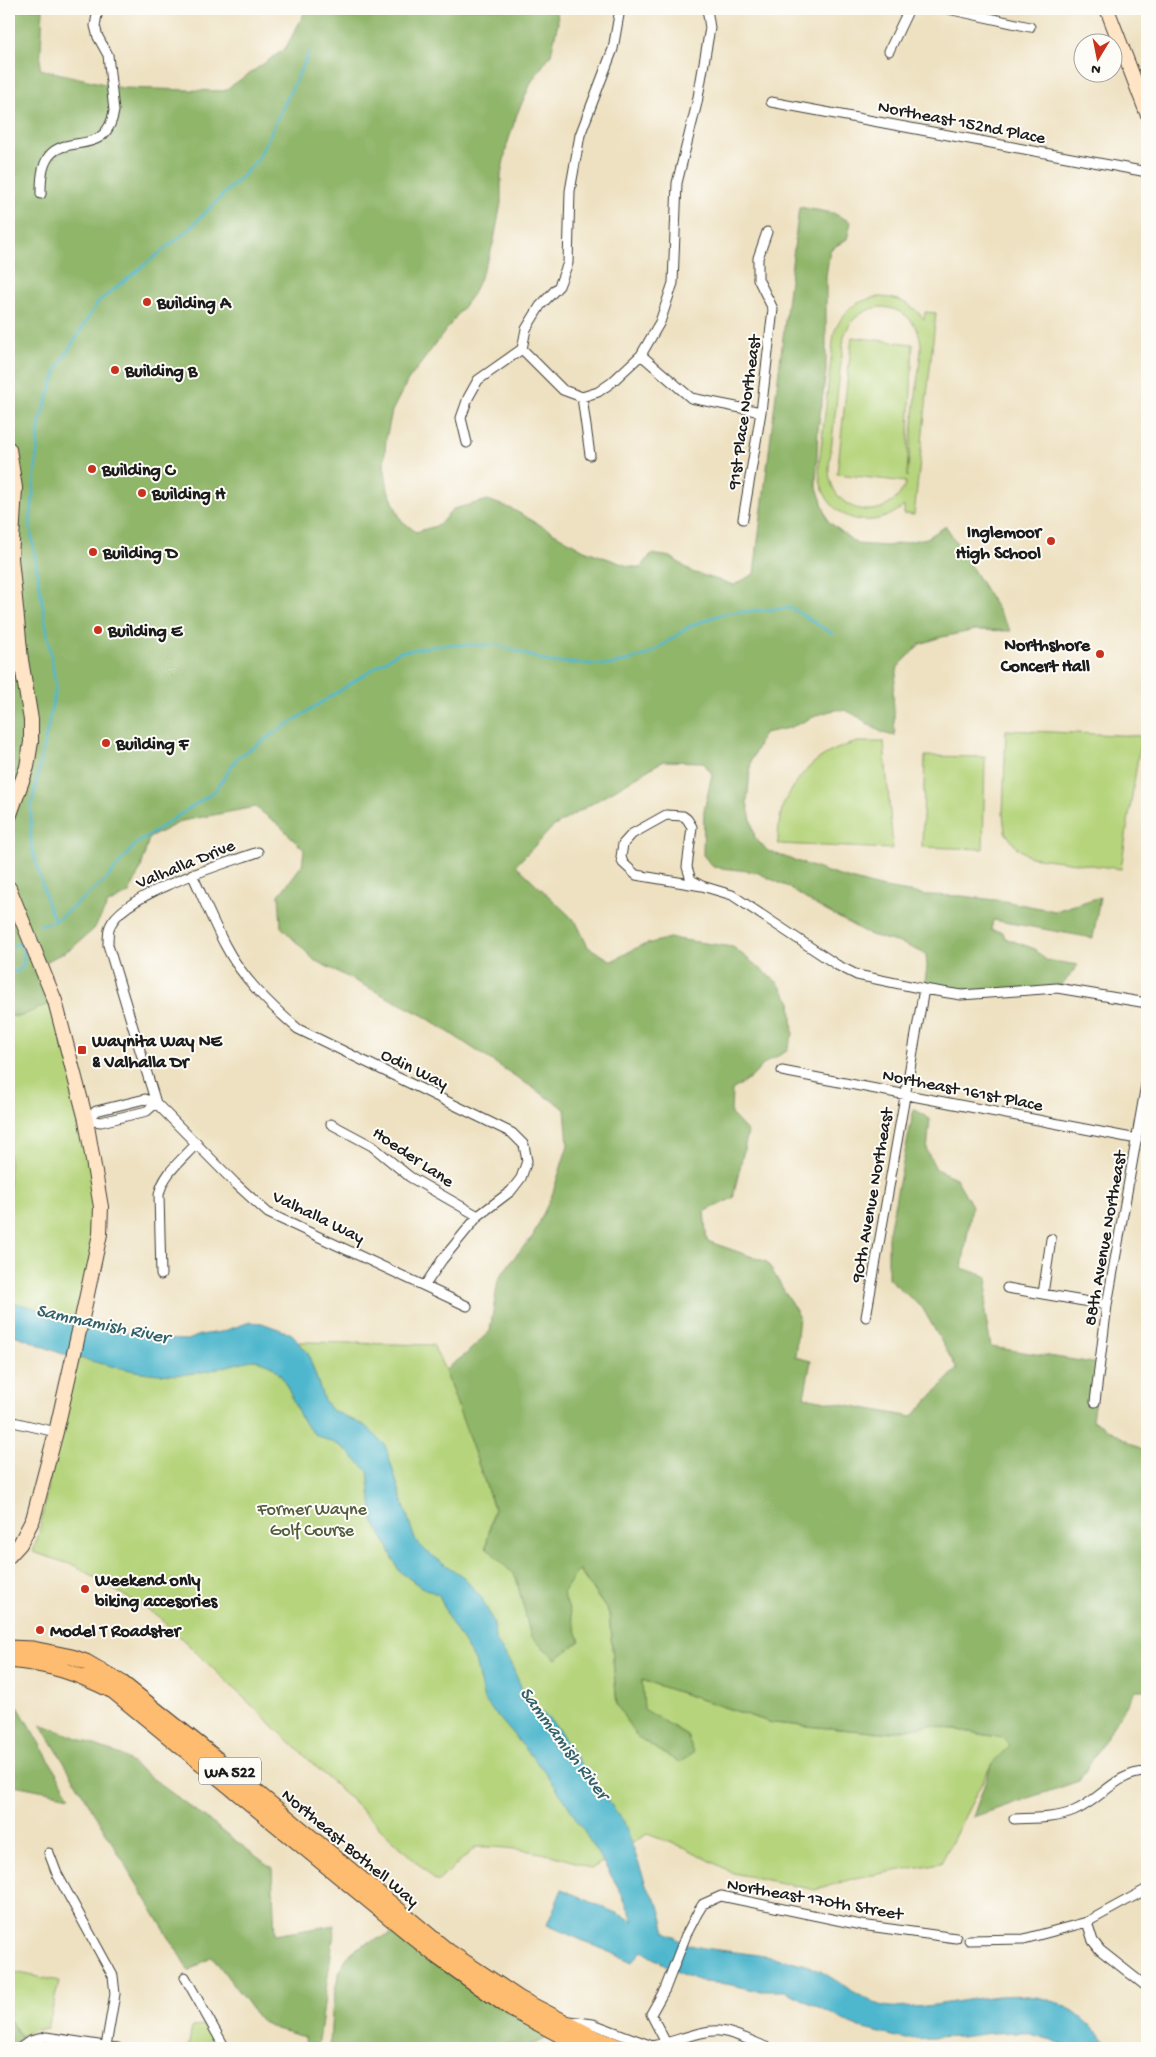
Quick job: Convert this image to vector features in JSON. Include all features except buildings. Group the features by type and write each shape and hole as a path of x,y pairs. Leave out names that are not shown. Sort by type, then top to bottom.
{"main road":[{"path":"1107,9 1147,113"},
{"path":"9,450 15,488 12,558 21,660 31,720 31,742 27,768 9,817"},
{"path":"9,888 55,1001 86,1120 101,1207 100,1234 56,1432 33,1519 20,1544 9,1556"},
{"name":"Northeast Bothell Way","path":"9,1648 33,1649 72,1657 122,1683 448,1951 520,1999 593,2037 622,2048"},
{"name":"Northeast Bothell Way","path":"9,1660 41,1663 79,1674 113,1692 439,1958 511,2009 585,2048"},
{"path":"204,1767 208,1762 215,1764 246,1790 256,1793"}],"street":[{"path":"41,194 41,177 48,157 54,151 64,147 85,143 103,136 113,119 114,112 108,55 98,37 95,26 98,9"},
{"path":"467,443 461,418 468,398 478,380 522,349 526,329 540,306 559,286 568,262 570,191 580,135 613,49 620,10 631,9"},
{"path":"522,349 563,390 582,397 598,392 611,383 641,355 660,322 673,283 677,183 697,103 710,28 707,9"},
{"path":"889,52 909,9"},
{"path":"948,9 1030,27"},
{"name":"Northeast 152nd Place","path":"771,102 1147,172"},
{"name":"91st Place Northeast","path":"743,519 761,412 773,309 758,279 758,258 767,232"},
{"path":"641,355 691,398 761,412"},
{"path":"582,397 590,456"},
{"path":"702,886 691,880 687,872 692,827 683,816 666,815 632,834 623,844 621,857 623,863 636,876 702,886 732,895 837,964 858,975 924,990 961,995 1057,988 1147,1002"},
{"name":"Valhalla Drive","path":"156,1103 108,945 110,926 120,912 131,903 192,874 258,852"},
{"name":"Odin Way","path":"192,874 225,946 249,981 270,1004 298,1029 512,1133 524,1145 527,1161 521,1178 511,1191 478,1216 442,1260 425,1285"},
{"name":"90th Avenue Northeast","path":"866,1317 904,1094 924,990"},
{"name":"Northeast 161st Place","path":"782,1071 1137,1140"},
{"name":"88th Avenue Northeast","path":"1095,1402 1107,1305 1147,1079"},
{"path":"86,1120 101,1122 147,1111 156,1103"},
{"name":"Valhalla Way","path":"156,1103 235,1183 268,1213 468,1306"},
{"name":"Hoeder Lane","path":"331,1124 372,1146 410,1177 478,1216"},
{"path":"161,1275 159,1195 161,1186 166,1177 197,1143"},
{"path":"1043,1294 1051,1239"},
{"path":"1008,1288 1107,1305"},
{"path":"9,1421 56,1432"},
{"path":"1014,1819 1059,1816 1074,1812 1086,1806 1124,1776 1147,1772"},
{"path":"49,1853 61,1882 113,1976 115,1994 106,2046"},
{"path":"968,1940 1024,1939 1087,1922 1147,1889"},
{"name":"Northeast 170th Street","path":"670,2045 651,2014 665,1989 686,1935 703,1904 720,1896 861,1925 956,1938"},
{"path":"1087,1922 1093,1941 1100,1950 1147,1987"},
{"path":"184,1977 225,2048"},
{"path":"560,2020 593,2024 652,2046 670,2045 705,2032 719,2031 738,2035 768,2048"},
{"path":"20,2048 37,2038 54,2037 118,2048"}],"green space":[{"path":"9,9 43,9 40,69 122,88 224,91 285,49 304,14 304,9 557,9 558,23 551,54 532,81 517,114 507,145 501,175 501,203 489,257 473,294 407,382 392,411 386,439 384,465 388,490 401,520 416,532 439,525 453,509 488,500 512,509 584,550 628,566 641,568 651,554 671,557 692,572 734,585 754,574 799,207 833,213 851,222 847,239 830,250 826,276 826,372 818,429 816,484 828,521 857,544 887,546 927,538 946,526 1011,631 976,630 920,644 898,667 893,690 895,736 881,732 854,714 841,710 826,712 788,728 764,733 751,761 747,802 755,838 768,851 836,875 879,887 927,895 962,896 1004,901 1055,911 1100,897 1093,938 993,920 991,930 1003,932 1005,938 1035,949 1046,960 1078,965 1060,988 961,995 924,989 927,967 926,954 903,944 870,935 812,903 786,886 756,872 713,867 703,855 704,811 712,774 703,762 663,761 553,827 516,865 576,922 588,947 612,961 640,946 669,938 733,947 777,982 791,1002 793,1034 787,1051 765,1063 751,1078 732,1090 731,1114 748,1132 733,1198 704,1212 707,1241 767,1262 799,1316 795,1357 811,1361 804,1397 912,1417 957,1369 923,1309 888,1278 888,1236 914,1109 930,1119 927,1151 936,1169 956,1178 972,1206 962,1268 988,1277 985,1313 991,1347 1100,1364 1092,1420 1147,1452 1147,1690 1136,1690 1079,1781 973,1817 992,1763 1010,1745 1003,1738 930,1725 884,1733 772,1723 642,1680 644,1709 687,1735 693,1753 679,1763 636,1736 617,1705 609,1613 579,1569 563,1593 580,1641 556,1659 531,1637 516,1577 486,1547 494,1508 445,1370 466,1354 490,1331 498,1280 533,1236 552,1195 568,1145 565,1109 424,1016 314,960 281,927 279,895 302,865 304,850 278,824 255,807 182,821 149,838 141,868 129,893 108,904 94,929 72,948 40,965 55,1001 21,1016 9,1016"},
{"path":"885,297 904,302 915,309 924,319 925,312 936,313 914,515 904,514 904,506 889,515 875,520 860,520 847,516 835,508 827,497 821,483 819,466 834,333 841,319 851,308 870,299","holes":["879,307 896,310 910,319 915,325 921,341 907,477 913,344 852,337 837,474 906,482 898,496 887,505 874,510 861,509 849,505 838,496 831,483 829,467 844,336 857,316 867,310"]},
{"path":"1006,730 1141,736 1121,869 1030,857 1016,847 1005,832 1003,814"},
{"path":"858,742 884,742 893,849 778,844 779,822 783,804 797,781 819,759 837,749"},
{"path":"925,756 985,757 983,849 922,847"},
{"path":"55,1000 101,1207 75,1337 9,1321 9,1016 21,1016"},
{"name":"Former Wayne Golf Course","path":"75,1338 123,1346 266,1341 433,1345 445,1370 494,1508 486,1547 516,1577 531,1637 578,1569 609,1613 617,1705 687,1735 643,1709 642,1680 772,1723 884,1733 930,1725 1003,1738 1010,1745 992,1763 941,1863 855,1878 815,1890 733,1873 686,1848 647,1834 591,1869 551,1855 504,1848 476,1847 437,1882 159,1617 76,1566 33,1552 39,1533"},
{"path":"9,1703 17,1705 70,1796 9,1784"},
{"path":"41,1724 121,1755 272,1868 275,1935 335,1925 318,2048 305,2048 305,2037 276,2029 259,2019 212,1956 189,1971"},
{"path":"396,1933 465,1983 551,2036 526,2048 506,2042 503,2048 330,2048 334,1996 346,1958 353,1951 373,1940"},
{"path":"9,1971 59,1981 48,2028 35,2030 21,2036 9,2019"},
{"path":"9,2019 29,2048 9,2048"},
{"path":"204,2026 210,2028 221,2048 188,2048 192,2027"}],"water":[{"name":"Sammamish River","path":"9,1301 110,1329 158,1339 188,1340 200,1335 221,1332 250,1322 262,1323 292,1334 308,1353 324,1400 330,1409 367,1427 385,1445 415,1540 427,1552 462,1576 481,1597 494,1623 495,1639 511,1664 528,1699 558,1728 570,1749 624,1822 647,1887 659,1905 666,1932 682,1942 693,1946 773,1957 807,1965 872,2002 890,2007 934,2005 1005,1996 1027,1996 1049,2000 1075,2013 1115,2048 1071,2048 1052,2040 1022,2032 905,2039 859,2028 786,1991 757,1991 727,1984 704,1982 679,1973 642,1951 632,1962 547,1925 562,1889 634,1921 618,1887 566,1802 545,1772 484,1700 475,1661 449,1619 439,1595 421,1587 399,1571 373,1521 368,1471 342,1447 311,1431 303,1422 282,1377 265,1362 252,1360 204,1372 173,1375 112,1366 60,1353 9,1334"}],"waterway":[{"path":"55,921 48,906 31,844 31,808 56,687 30,526 40,421 58,367 98,302 186,232 257,161 309,53"},
{"path":"40,925 55,921 105,881 135,845 215,791 238,757 399,652 441,645 498,645 549,662 612,665 650,654 690,626 725,613 791,608 833,634"},
{"path":"9,949 19,943 24,953 23,966 17,972 9,971"}],"place":[{"name":"Building A","path":"147,302"},
{"name":"Building B","path":"115,370"},
{"name":"Building C","path":"92,469"},
{"name":"Building H","path":"142,493"},
{"name":"Inglemoor High School","path":"1051,541"},
{"name":"Building D","path":"93,552"},
{"name":"Building E","path":"98,630"},
{"name":"Northshore Concert Hall","path":"1100,654"},
{"name":"Building F","path":"106,743"},
{"name":"Waynita Way NE & Valhalla Dr","path":"82,1050"},
{"name":"Weekend only biking accesories","path":"85,1589"},
{"name":"Model T Roadster","path":"40,1630"}]}
